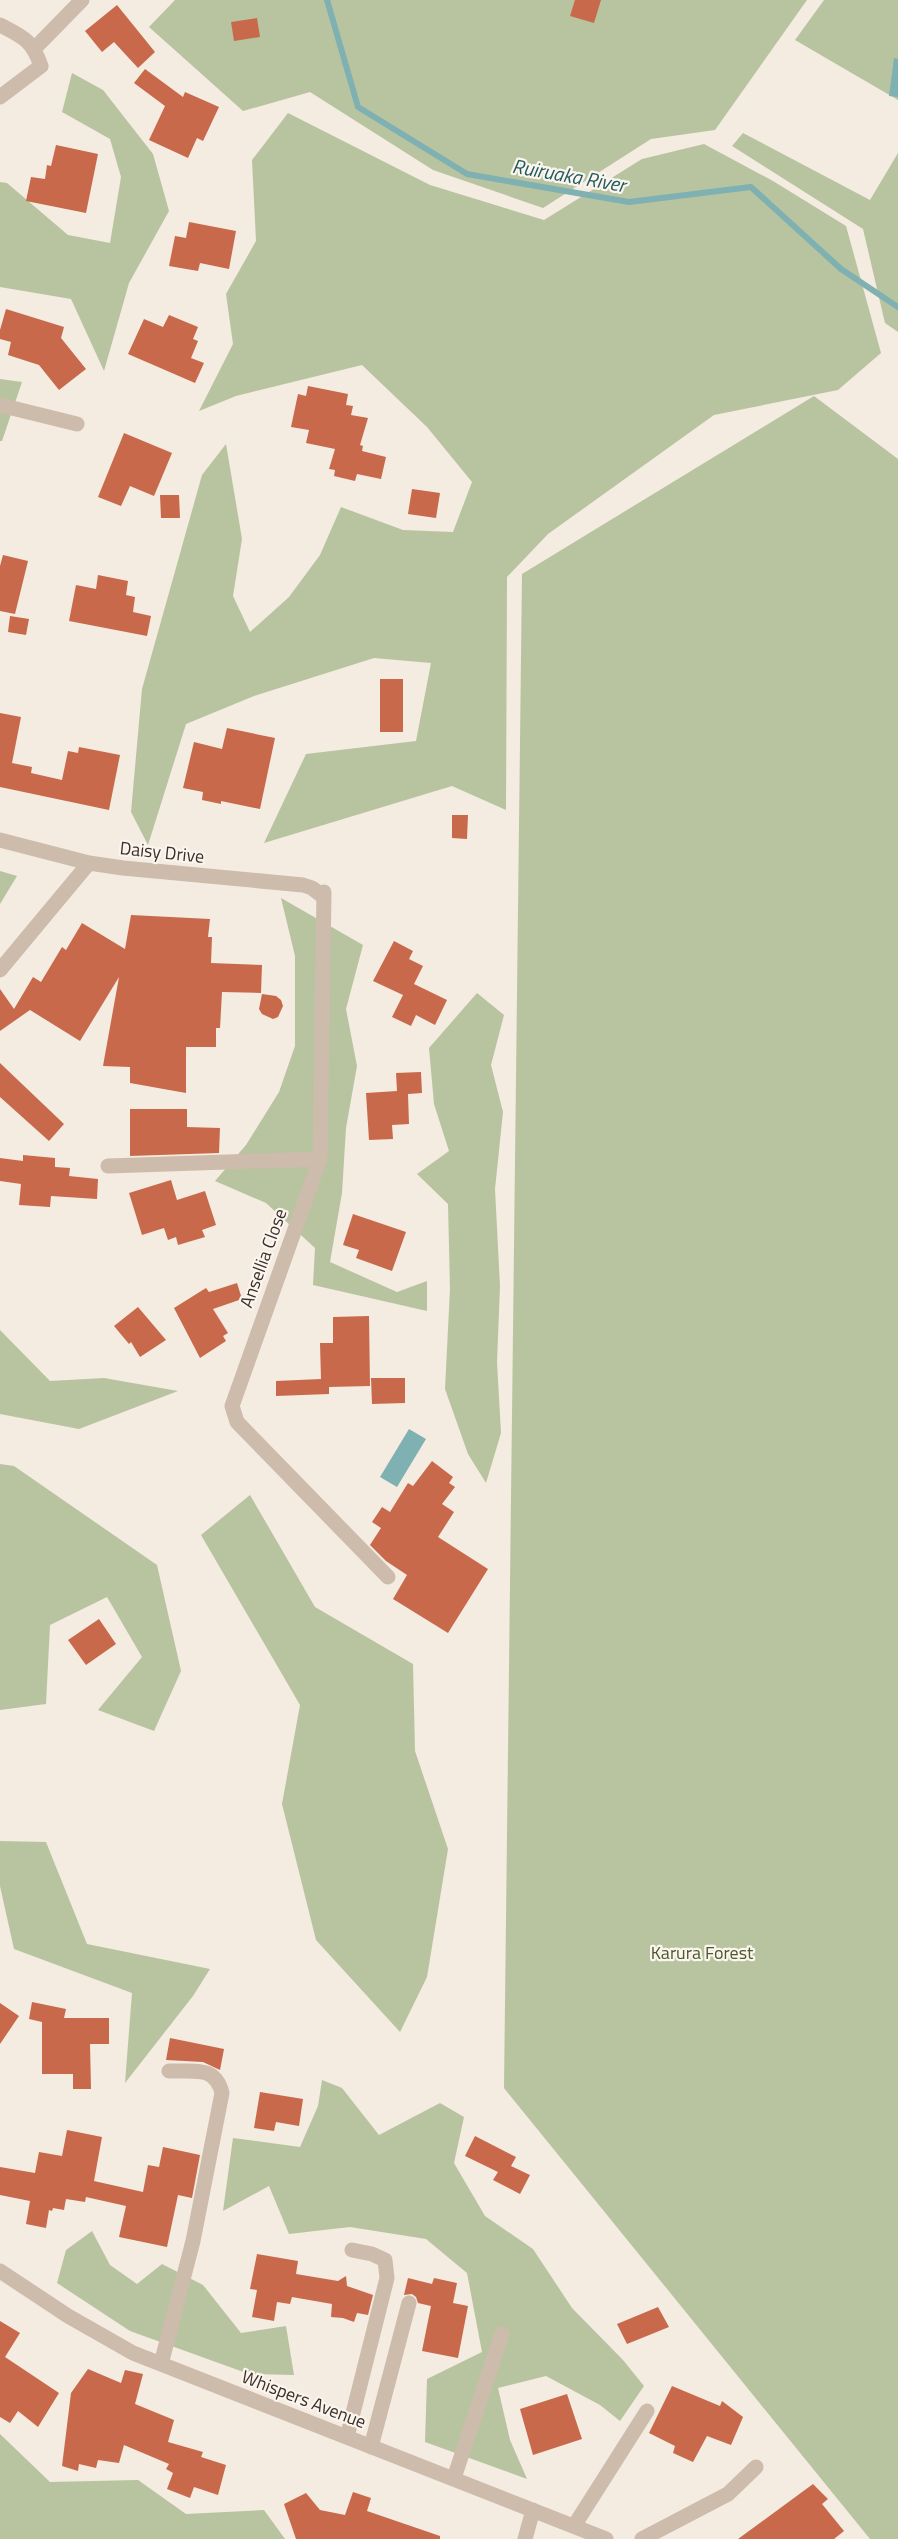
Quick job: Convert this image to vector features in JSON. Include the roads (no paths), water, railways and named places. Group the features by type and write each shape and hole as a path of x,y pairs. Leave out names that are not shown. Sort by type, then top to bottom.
{"street":[{"path":"35,48 82,0"},
{"path":"0,25 25,38 35,48 41,66 0,97"},
{"path":"0,405 77,424"},
{"name":"Daisy Drive","path":"0,840 88,863 303,885 321,895"},
{"path":"0,970 88,863"},
{"name":"Ansellia Close","path":"321,895 324,892 320,1159 232,1406 237,1422 388,1577"},
{"path":"108,1166 320,1159"},
{"path":"161,2364 193,2241 222,2093 218,2080 210,2073 169,2071"},
{"path":"347,2437 387,2278 385,2260 372,2254 352,2250"},
{"name":"Whispers Avenue","path":"0,2271 77,2321 133,2353 606,2539"},
{"path":"371,2447 409,2303"},
{"path":"454,2478 502,2334"},
{"path":"574,2526 647,2411"},
{"path":"642,2539 728,2494 756,2467"},
{"path":"525,2539 533,2510"}],"water":[{"path":"894,58 898,59 898,97 889,96"},
{"path":"409,1429 426,1439 397,1487 380,1477"}],"waterway":[{"name":"Ruiruaka River","path":"327,0 358,107 467,174 629,202 751,187 841,269 898,307"}],"park label":[{"name":"Karura Forest","path":"702,1952"}]}
